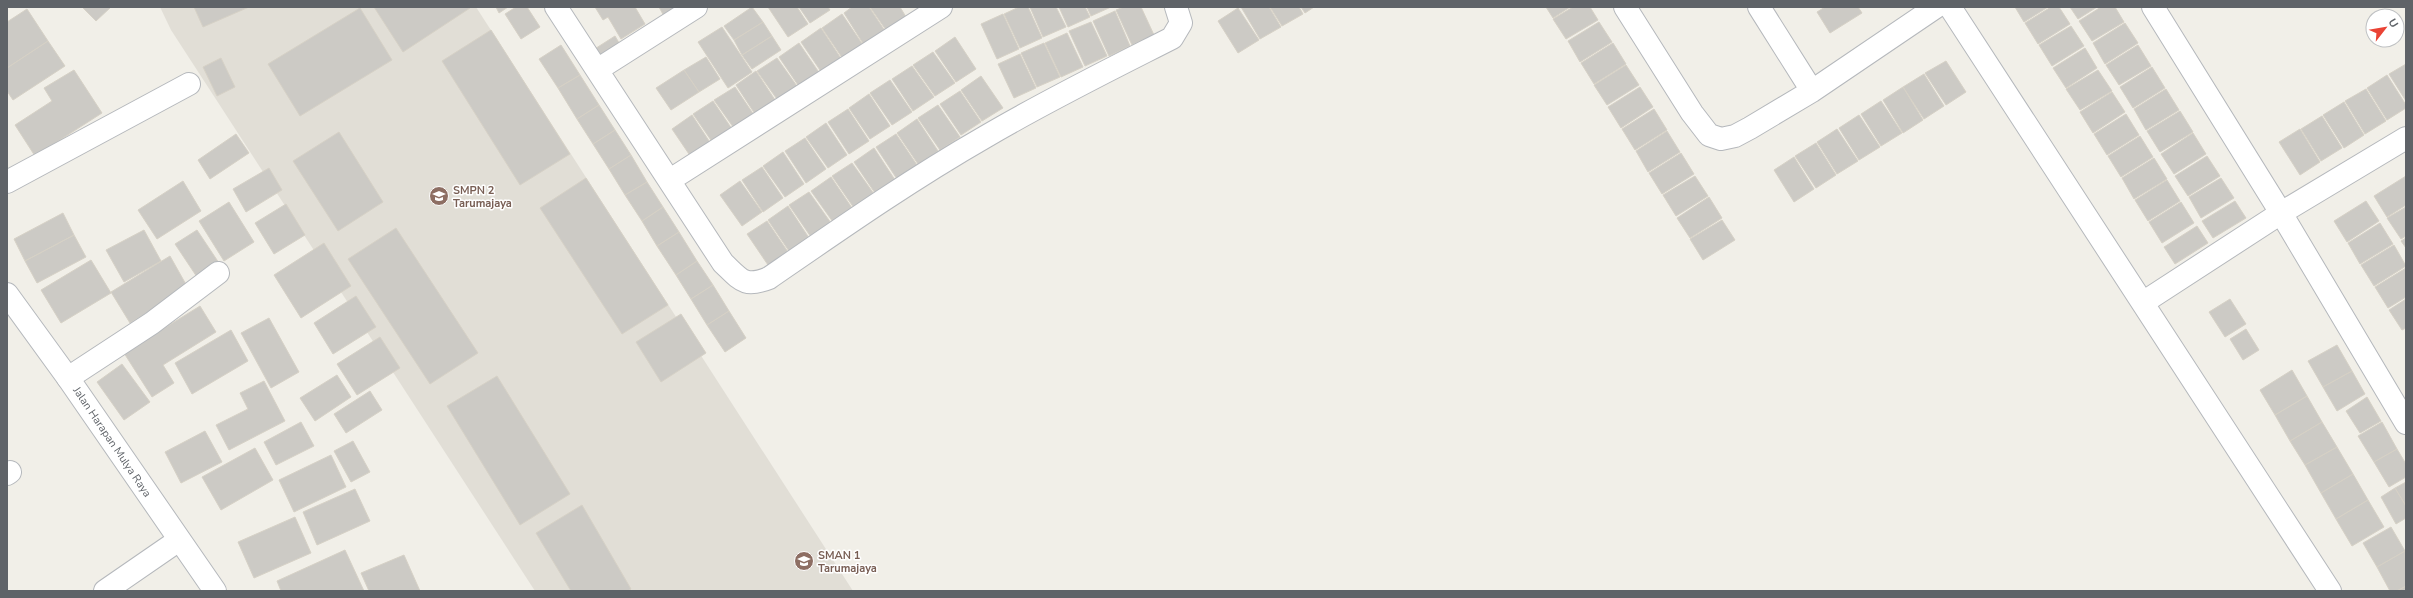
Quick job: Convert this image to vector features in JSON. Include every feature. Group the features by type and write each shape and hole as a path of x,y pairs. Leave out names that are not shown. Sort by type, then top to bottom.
{"street":[{"path":"556,7 723,263 741,280 754,284 769,278 883,200 983,138 1045,102 1172,38 1182,23 1176,7"},
{"path":"597,70 696,7"},
{"path":"670,180 941,7"},
{"path":"1625,7 1692,113 1709,135 1721,139 1736,136 1812,92 1936,7"},
{"path":"1759,7 1812,92"},
{"path":"1950,7 2144,302 2330,591"},
{"path":"2152,7 2281,213 2406,423"},
{"path":"7,182 189,84"},
{"path":"2144,302 2281,213 2406,138"},
{"path":"68,378 152,323 218,273"},
{"name":"Jalan Harapan Mulya Raya","path":"7,294 68,378 214,591"},
{"path":"105,591 179,540"}],"shaded area":[{"name":"SMPN 2 Tarumajaya","path":"160,7 476,7 853,591 535,591 171,30"}],"building":[{"path":"82,7 111,7 96,21"},
{"path":"194,7 249,7 203,27"},
{"path":"374,7 469,7 470,8 403,52"},
{"path":"496,7 508,7 499,13"},
{"path":"516,7 527,7 540,27 521,39 505,14"},
{"path":"595,7 635,7 645,24 621,39 608,17 603,20"},
{"path":"659,7 685,7 665,18"},
{"path":"752,7 763,22 734,40 724,26"},
{"path":"768,7 797,7 808,24 788,37"},
{"path":"799,7 828,7 830,10 810,23"},
{"path":"852,7 869,7 885,31 864,45 844,13"},
{"path":"870,7 900,7 906,17 886,30"},
{"path":"1019,7 1028,7 1042,38 1020,48 1004,14"},
{"path":"1030,7 1056,7 1066,27 1043,37"},
{"path":"1059,7 1085,7 1090,17 1068,27"},
{"path":"1087,7 1111,7 1091,16"},
{"path":"1124,7 1141,7 1154,35 1132,45 1116,10"},
{"path":"1241,7 1269,7 1281,27 1260,39"},
{"path":"1270,7 1299,7 1303,14 1282,26"},
{"path":"1301,7 1314,7 1305,13"},
{"path":"1546,7 1570,7 1553,18"},
{"path":"1573,7 1590,7 1598,20 1566,39 1553,19"},
{"path":"1825,7 1858,7 1862,13 1830,33 1817,12"},
{"path":"2015,7 2048,7 2024,22"},
{"path":"2051,7 2059,7 2070,24 2038,44 2025,23"},
{"path":"2070,7 2097,7 2078,19"},
{"path":"2101,7 2115,7 2124,22 2092,41 2079,21"},
{"path":"360,8 392,60 300,116 268,64"},
{"path":"1238,8 1259,40 1238,53 1218,21"},
{"path":"27,9 48,41 7,68 7,22"},
{"path":"1115,11 1130,46 1109,56 1093,21"},
{"path":"842,14 863,45 843,59 822,28"},
{"path":"1003,14 1019,49 997,59 981,24"},
{"path":"763,22 772,36 742,55 734,40"},
{"path":"1091,22 1107,56 1085,66 1069,31"},
{"path":"1599,22 1612,42 1580,62 1568,41"},
{"path":"2125,23 2138,43 2105,64 2093,43"},
{"path":"2071,26 2084,46 2052,66 2039,45"},
{"path":"722,27 752,72 728,88 698,42"},
{"path":"821,28 842,60 822,73 801,42"},
{"path":"491,30 570,154 520,185 442,61"},
{"path":"1067,33 1083,67 1061,77 1045,43"},
{"path":"615,36 622,48 597,63 590,52"},
{"path":"772,36 781,50 752,69 742,55"},
{"path":"955,37 976,69 956,82 935,51"},
{"path":"48,41 65,66 13,100 7,91 7,68"},
{"path":"799,43 820,74 800,88 779,57"},
{"path":"1044,43 1060,77 1037,87 1021,53"},
{"path":"1613,43 1626,64 1594,84 1581,63"},
{"path":"561,45 580,75 558,88 539,59"},
{"path":"2138,45 2151,66 2119,85 2106,65"},
{"path":"2085,48 2097,68 2066,88 2053,68"},
{"path":"933,52 955,83 935,96 913,65"},
{"path":"1020,54 1036,88 1014,98 998,64"},
{"path":"706,57 720,79 699,92 684,70"},
{"path":"221,58 235,87 217,96 203,67"},
{"path":"777,58 799,89 779,102 757,71"},
{"path":"1946,61 1966,92 1946,105 1925,73"},
{"path":"2406,64 2406,101 2389,74"},
{"path":"1626,65 1639,85 1607,105 1594,85"},
{"path":"912,66 934,97 913,111 892,79"},
{"path":"2152,67 2165,88 2133,108 2120,87"},
{"path":"74,70 102,113 35,156 15,125 52,101 44,88"},
{"path":"684,70 699,92 671,110 656,88"},
{"path":"2098,70 2112,91 2080,110 2066,89"},
{"path":"756,71 777,103 757,117 736,85"},
{"path":"1924,74 1944,106 1924,119 1903,87"},
{"path":"580,75 599,105 577,119 558,88"},
{"path":"2387,75 2406,105 2406,108 2387,120 2367,88"},
{"path":"981,76 1003,108 982,121 961,90"},
{"path":"890,80 912,112 892,125 870,93"},
{"path":"735,87 756,118 736,131 714,100"},
{"path":"1640,87 1653,107 1621,128 1608,107"},
{"path":"1903,87 1923,120 1903,133 1883,100"},
{"path":"2166,89 2179,110 2146,130 2134,109"},
{"path":"2366,89 2386,121 2365,134 2345,101"},
{"path":"960,91 981,122 961,135 940,104"},
{"path":"2112,92 2125,112 2093,133 2080,112"},
{"path":"869,94 890,126 870,139 849,108"},
{"path":"713,101 734,132 715,146 693,114"},
{"path":"1881,101 1902,133 1881,146 1861,114"},
{"path":"2344,102 2364,135 2344,148 2323,115"},
{"path":"599,105 615,130 593,144 577,119"},
{"path":"938,105 960,137 940,150 918,118"},
{"path":"848,109 869,141 849,154 828,122"},
{"path":"1654,109 1667,130 1635,150 1622,129"},
{"path":"2180,111 2193,132 2160,152 2147,131"},
{"path":"2126,114 2139,135 2107,155 2094,134"},
{"path":"692,115 713,147 693,160 672,129"},
{"path":"1859,115 1880,147 1859,160 1839,128"},
{"path":"2322,116 2342,148 2321,161 2301,129"},
{"path":"917,119 938,151 918,164 897,133"},
{"path":"826,123 847,155 828,168 806,137"},
{"path":"1837,129 1858,161 1837,174 1817,142"},
{"path":"2300,129 2320,162 2300,175 2279,142"},
{"path":"615,130 631,155 609,169 593,144"},
{"path":"1667,131 1680,152 1648,172 1636,151"},
{"path":"339,132 383,202 338,231 293,161"},
{"path":"2193,133 2206,154 2174,174 2161,154"},
{"path":"236,134 249,153 210,179 198,160"},
{"path":"896,134 917,165 897,179 876,147"},
{"path":"2140,136 2153,157 2121,177 2108,156"},
{"path":"805,138 826,169 806,183 785,151"},
{"path":"1816,143 1836,175 1816,188 1795,156"},
{"path":"874,148 895,180 875,193 854,162"},
{"path":"783,152 804,184 785,197 763,166"},
{"path":"1681,153 1694,174 1662,194 1649,173"},
{"path":"631,155 647,182 625,195 609,169"},
{"path":"2207,156 2220,176 2188,196 2175,176"},
{"path":"1794,157 1814,189 1794,202 1774,170"},
{"path":"2154,158 2167,179 2134,199 2122,178"},
{"path":"852,163 874,194 854,208 832,176"},
{"path":"762,167 783,198 763,212 742,180"},
{"path":"269,168 282,190 246,212 233,189"},
{"path":"1695,176 1708,196 1676,216 1663,195"},
{"path":"2406,176 2406,205 2387,217 2374,196"},
{"path":"831,177 852,208 833,222 811,191"},
{"path":"586,178 668,305 622,334 540,208"},
{"path":"2221,178 2234,198 2201,218 2189,197"},
{"path":"2167,180 2180,201 2148,221 2135,200"},
{"path":"183,181 201,211 157,239 138,210"},
{"path":"740,181 762,212 742,226 720,195"},
{"path":"647,182 663,207 642,221 625,195"},
{"path":"809,192 831,223 811,237 789,205"},
{"path":"1709,197 1722,218 1690,238 1677,218"},
{"path":"2235,201 2246,218 2213,238 2202,221"},
{"path":"2366,201 2379,221 2347,242 2334,221"},
{"path":"229,202 254,242 224,261 199,221"},
{"path":"2181,202 2194,223 2162,243 2149,222"},
{"path":"286,204 305,235 274,254 255,223"},
{"path":"788,206 809,238 789,251 768,220"},
{"path":"663,207 679,232 657,246 642,221"},
{"path":"2406,207 2406,236 2401,239 2387,218"},
{"path":"63,213 74,235 25,261 14,239"},
{"path":"1722,220 1735,240 1703,260 1690,239"},
{"path":"767,221 788,252 768,265 747,234"},
{"path":"2380,223 2393,244 2360,264 2348,243"},
{"path":"2197,226 2208,243 2175,264 2164,247"},
{"path":"396,228 478,353 430,384 348,259"},
{"path":"144,230 161,261 124,282 106,250"},
{"path":"197,230 223,269 201,283 175,244"},
{"path":"679,232 697,261 676,275 657,246"},
{"path":"74,235 86,257 37,283 25,261"},
{"path":"2406,238 2406,248 2401,241"},
{"path":"324,243 351,286 301,318 274,275"},
{"path":"2394,245 2406,266 2374,286 2361,265"},
{"path":"170,256 188,288 130,323 111,292"},
{"path":"91,260 111,293 61,323 41,290"},
{"path":"697,261 713,285 691,299 676,275"},
{"path":"2406,268 2406,297 2388,308 2375,287"},
{"path":"713,285 729,311 707,325 691,299"},
{"path":"356,296 376,327 333,354 314,323"},
{"path":"2230,299 2246,324 2225,337 2209,312"},
{"path":"2406,299 2406,328 2402,330 2389,310"},
{"path":"200,306 216,332 163,365 174,383 152,397 124,353"},
{"path":"729,311 746,338 725,352 707,325"},
{"path":"681,314 706,353 661,382 636,342"},
{"path":"269,318 299,372 271,388 241,333"},
{"path":"2246,329 2259,350 2243,360 2230,339"},
{"path":"231,330 248,361 192,394 175,363"},
{"path":"380,337 400,368 357,395 337,364"},
{"path":"2337,345 2352,371 2323,387 2308,361"},
{"path":"122,364 150,402 124,420 97,382"},
{"path":"2292,370 2307,396 2275,415 2260,390"},
{"path":"2352,371 2365,394 2337,411 2323,387"},
{"path":"337,375 351,397 315,421 300,398"},
{"path":"497,376 570,494 520,525 447,406"},
{"path":"264,381 285,421 229,450 216,425 248,409 240,393"},
{"path":"370,391 382,410 346,433 334,414"},
{"path":"2307,396 2322,422 2290,441 2275,415"},
{"path":"2367,397 2381,421 2360,433 2346,411"},
{"path":"301,422 314,446 276,465 264,442"},
{"path":"2322,422 2337,447 2305,465 2290,441"},
{"path":"2382,422 2397,449 2374,462 2358,436"},
{"path":"205,431 222,462 181,483 165,452"},
{"path":"353,441 370,472 351,482 334,451"},
{"path":"2337,447 2353,474 2321,493 2305,465"},
{"path":"255,448 273,480 221,510 202,477"},
{"path":"2397,449 2406,464 2406,477 2389,487 2374,462"},
{"path":"331,455 346,487 294,512 279,480"},
{"path":"2353,474 2368,500 2336,519 2321,493"},
{"path":"2406,482 2406,506 2395,488"},
{"path":"2395,488 2406,506 2406,518 2396,524 2381,497"},
{"path":"355,489 370,521 317,545 303,512"},
{"path":"2368,500 2384,527 2352,546 2336,519"},
{"path":"582,505 631,589 628,591 571,591 536,533"},
{"path":"295,517 311,553 254,578 238,542"},
{"path":"2391,527 2405,551 2377,567 2363,543"},
{"path":"345,550 364,591 281,591 277,581"},
{"path":"2405,551 2406,586 2397,591 2390,591 2377,567"},
{"path":"404,555 420,591 369,591 361,573"},
{"path":"2406,586 2406,591 2397,591"}],"place":[{"name":"SMPN 2 Tarumajaya","path":"439,196"},
{"name":"SMAN 1 Tarumajaya","path":"804,561"}]}
